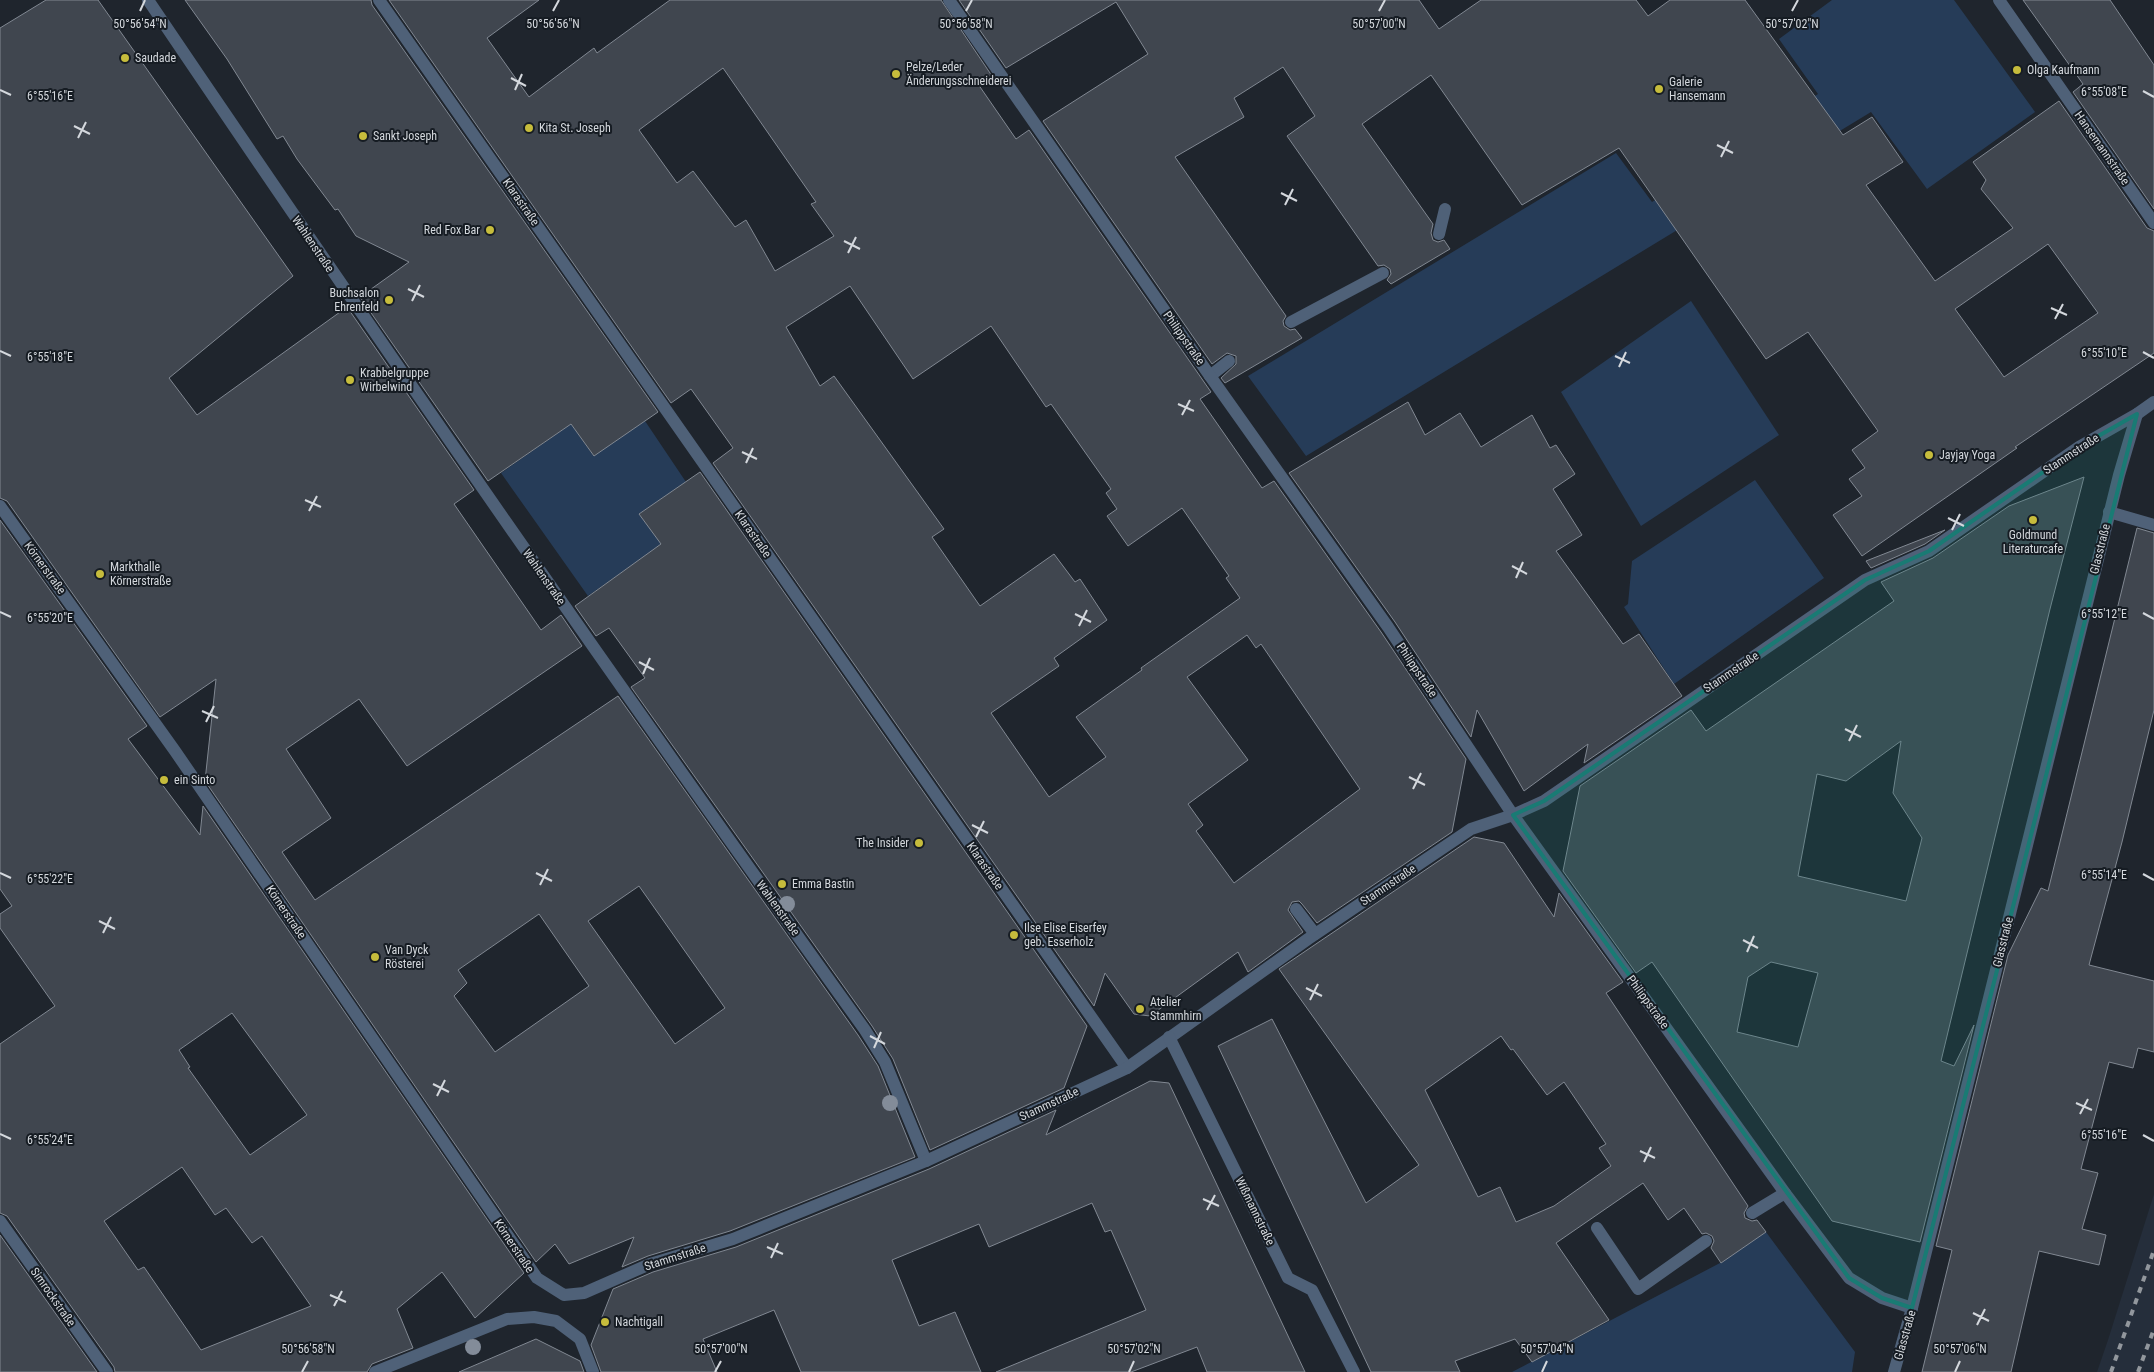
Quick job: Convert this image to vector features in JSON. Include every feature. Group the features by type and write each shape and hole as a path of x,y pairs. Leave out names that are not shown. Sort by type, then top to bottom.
{"street":[{"name":"Wahlenstraße","path":"148,0 528,556 865,1030 885,1062 926,1161"},
{"name":"Klarastraße","path":"379,0 1127,1068"},
{"name":"Philippstraße","path":"948,0 1210,376 1388,627 1513,815 1785,1193 1849,1278 1882,1298 1912,1308"},
{"name":"Hansemannstraße","path":"1998,0 2154,223"},
{"path":"1440,234 1445,209"},
{"path":"1291,322 1383,273"},
{"path":"1210,376 1230,361"},
{"name":"Stammstraße","path":"584,1293 650,1264 734,1239 926,1161 1127,1068 1316,934 1471,829 1513,815 1544,801 1865,580 1929,551 2079,446 2137,414 2154,402"},
{"name":"Glasstraße","path":"1894,1372 1912,1308 2109,512 2137,414"},
{"name":"Körnerstraße","path":"0,506 175,751 537,1278 564,1295 584,1293"},
{"name":"Glasstraße","path":"2109,512 2154,524"},
{"path":"1296,909 1316,934"},
{"name":"Wißmannstraße","path":"1169,1037 1288,1278 1312,1290 1354,1372"},
{"path":"1752,1213 1785,1193"},
{"name":"Simrockstraße","path":"0,1221 107,1372"},
{"path":"1597,1228 1638,1289 1706,1241"},
{"path":"374,1372 506,1319 534,1317 556,1322 580,1339 593,1372"}],"highlighted area":[{"path":"2137,414 1912,1308 1882,1298 1849,1278 1513,815 1544,801 1865,580 1929,551 2079,447"}],"shaded area":[{"path":"1832,0 1954,0 2035,112 1927,189 1871,112 1306,456 1248,376 1616,153 1652,202 1818,94 1779,39"},
{"path":"1691,301 1779,435 1641,526 1561,392"},
{"path":"645,421 686,482 639,514 662,544 588,596 501,473 571,424 593,455"},
{"path":"1755,480 1824,578 1674,684 1624,607 1628,604 1632,561"},
{"path":"2154,1194 2154,1372 2097,1372 2108,1340"},
{"path":"1766,1232 1855,1352 1852,1372 1512,1372 1720,1263"}],"building":[{"path":"46,0 98,0 293,276 169,378 197,415 347,307 474,490 454,504 541,630 561,615 582,646 407,766 359,699 286,749 331,818 282,852 315,900 618,696 878,1066 915,1157 730,1231 648,1256 622,1267 634,1237 569,1264 555,1244 536,1262 205,781 216,679 160,717 7,501 0,498 0,28","holes":["639,886 725,1008 675,1044 588,921","539,914 589,986 495,1052 454,996 467,983 458,970"]},
{"path":"185,0 371,0 372,5 658,412 594,456 571,424 488,481 360,297 409,262 356,236 338,209 335,210 297,159 283,136 277,139 227,59"},
{"path":"389,0 539,0 487,38 529,97 594,48 597,53 670,0 941,0 992,76 978,84 1016,139 1029,130 1211,392 1200,399 1262,488 1274,481 1381,632 1466,759 1452,832 1317,923 1299,901 1292,902 1288,910 1303,932 1248,972 1238,952 1150,1016 1134,1014 1105,973 1094,1006 713,463 733,448 691,389 671,403","holes":["723,68 816,202 811,204 834,236 775,271 746,220 735,227 693,171 677,183 639,130","850,286 913,379 991,326 1046,407 1051,404 1111,489 1106,493 1117,509 1107,516 1128,546 1182,508 1229,576 1226,578 1240,598 1076,717 1106,757 1049,797 991,713 1059,666 1054,658 1107,620 1080,579 1075,582 1054,554 980,606 932,537 944,529 834,376 820,386 786,327","1247,635 1256,648 1261,644 1360,789 1234,883 1196,831 1203,825 1188,804 1248,760 1187,677"]},
{"path":"959,0 1419,0 1439,29 1481,0 1636,0 1648,16 1670,0 1745,0 1843,135 1872,117 1903,162 1866,185 1935,281 2013,228 1981,189 1986,180 1973,162 2059,101 2147,228 2154,231 2154,353 2015,447 2017,448 1862,556 1833,515 1862,496 1849,479 1865,468 1852,450 1878,431 1808,332 1766,359 1619,148 1522,205 1431,75 1362,124 1433,224 1431,233 1433,240 1438,242 1444,240 1450,249 1391,284 1387,280 1391,274 1390,269 1384,265 1378,266 1287,136 1315,116 1283,67 1234,98 1244,117 1175,157 1286,316 1283,321 1284,326 1290,330 1295,329 1302,338 1225,383 1221,378 1236,364 1236,356 1227,353 1212,364 1043,121 1148,54 1116,2 1006,68","holes":["2048,244 2098,313 2004,377 1955,309"]},
{"path":"2023,0 2110,0 2154,65 2154,209 2073,92 2083,84"},
{"path":"1408,402 1425,435 1460,413 1481,447 1532,415 1550,448 1556,445 1575,474 1553,489 1582,535 1556,551 1623,644 1639,634 1682,696 1584,763 1588,744 1524,791 1477,710 1471,737 1395,622 1289,473"},
{"path":"700,472 1087,1026 1064,1088 930,1150 893,1059 872,1026 631,687 645,678 609,628 596,636 575,606 661,544 639,514"},
{"path":"2084,477 2050,609 1941,1061 1954,1066 1974,1025 1920,1242 1832,1221 1652,962 1636,973 1563,871 1580,786 1691,710 1706,731 1894,601 1881,582 1933,558 2009,506","holes":["1901,741 1893,793 1922,838 1906,901 1798,876 1817,774 1846,781","1771,962 1818,973 1798,1047 1737,1032 1748,977"]},
{"path":"0,520 147,726 128,739 200,835 203,806 524,1273 475,1318 442,1272 397,1309 413,1348 372,1364 367,1372 115,1372 114,1367 7,1216 0,1213 0,1044 55,1006 0,928 0,914 12,906 0,889","holes":["232,1013 307,1115 250,1155 188,1068 190,1067 179,1050","182,1167 215,1215 226,1208 252,1243 262,1236 311,1306 201,1350 144,1267 138,1270 104,1221"]},
{"path":"2137,528 2154,533 2154,710 2122,842 2089,965 2154,981 2154,1052 2138,1048 2133,1068 2109,1062 2081,1169 2098,1173 2082,1229 2106,1235 2099,1265 2039,1251 2011,1372 1922,1372 1952,1250 1936,1246 2008,955 2041,888 2048,891"},
{"path":"1945,530 1925,544 1871,568 1866,561"},
{"path":"1474,837 1504,843 1554,917 1559,893 1623,982 1606,993 1748,1206 1744,1213 1745,1218 1752,1221 1757,1220 1766,1232 1721,1263 1711,1248 1714,1241 1712,1236 1706,1233 1702,1234 1684,1208 1668,1220 1643,1183 1556,1243 1609,1320 1532,1362 1515,1339 1455,1361 1460,1372 1371,1372 1218,1046 1272,1019 1366,1203 1419,1165 1279,969","holes":["1501,1036 1511,1050 1513,1049 1547,1095 1564,1082 1606,1144 1599,1148 1611,1166 1554,1206 1516,1222 1500,1187 1478,1197 1425,1090"]},
{"path":"1150,1081 1169,1083 1305,1372 1207,1372 1197,1347 1131,1372 996,1372 1146,1310 1111,1230 1105,1232 1092,1203 989,1247 979,1224 892,1260 919,1326 955,1312 981,1372 801,1372 774,1310 703,1339 717,1372 601,1372 591,1345 613,1289 653,1272 736,1247 929,1169 1056,1110 1046,1135"},
{"path":"0,1235 97,1372 0,1372"},
{"path":"536,1339 580,1361 584,1372 459,1372"}],"railway":[{"path":"2111,1372 2154,1250"},
{"path":"2138,1372 2154,1329"}],"place":[{"name":"Saudade","path":"125,58"},
{"name":"Olga Kaufmann","path":"2017,70"},
{"name":"Pelze/Leder Änderungsschneiderei","path":"896,74"},
{"name":"Galerie Hansemann","path":"1659,89"},
{"name":"Kita St. Joseph","path":"529,128"},
{"name":"Sankt Joseph","path":"363,136"},
{"name":"Red Fox Bar","path":"490,230"},
{"name":"Buchsalon Ehrenfeld","path":"389,300"},
{"name":"Krabbelgruppe Wirbelwind","path":"350,380"},
{"name":"Jayjay Yoga","path":"1929,455"},
{"name":"Goldmund Literaturcafe","path":"2033,520"},
{"name":"Markthalle Körnerstraße","path":"100,574"},
{"name":"ein Sinto","path":"164,780"},
{"name":"The Insider","path":"919,843"},
{"name":"Emma Bastin","path":"782,884"},
{"name":"Ilse Elise Eiserfey geb. Esserholz","path":"1014,935"},
{"name":"Van Dyck Rösterei","path":"375,957"},
{"name":"Atelier Stammhirn","path":"1140,1009"},
{"name":"Nachtigall","path":"605,1322"}]}
